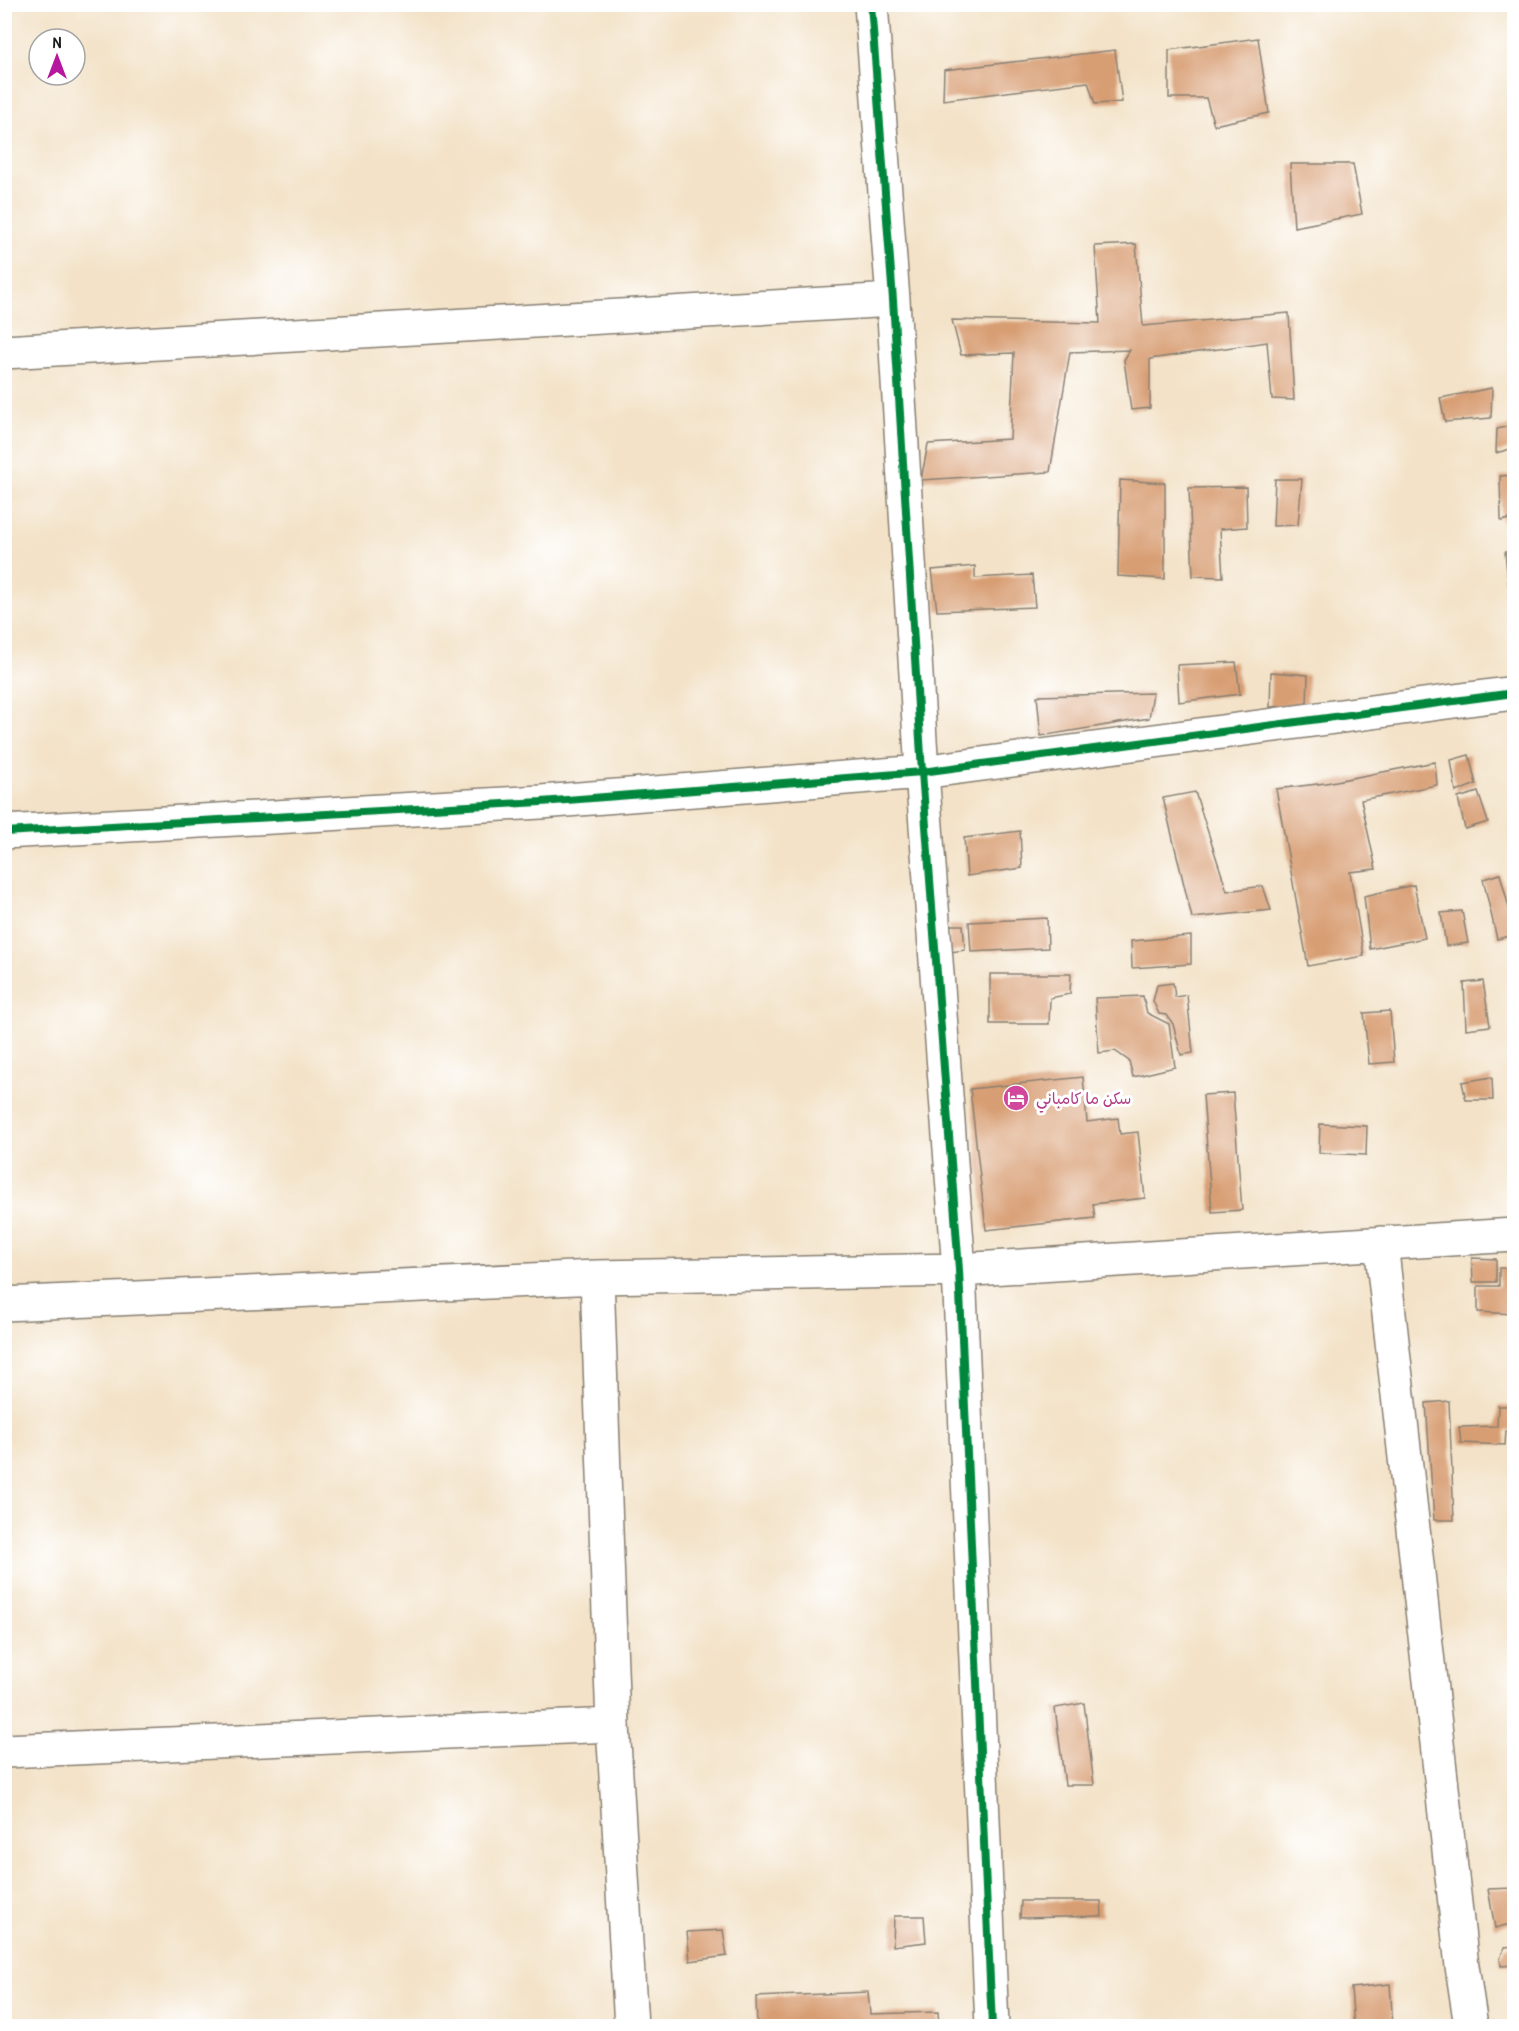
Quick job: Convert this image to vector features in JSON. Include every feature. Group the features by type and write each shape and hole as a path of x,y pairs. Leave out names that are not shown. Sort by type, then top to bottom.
{"street":[{"path":"871,4 893,300 922,772 959,1270 992,2026"},
{"path":"4,352 893,300"},
{"path":"4,832 541,802 922,772 1515,693"},
{"path":"4,1304 597,1277 959,1270 1515,1235"},
{"path":"1381,1243 1462,1966 1471,2026"},
{"path":"597,1277 613,1725 631,2026"},
{"path":"4,1751 613,1725"}],"building":[{"path":"1258,38 1269,113 1214,125 1206,98 1169,98 1169,50"},
{"path":"1115,50 1122,102 1095,104 1088,82 943,100 944,70"},
{"path":"1290,164 1353,164 1362,214 1294,227"},
{"path":"1136,244 1143,326 1289,313 1294,400 1272,399 1267,342 1150,359 1150,408 1131,410 1124,360 1130,350 1070,352 1050,472 921,480 928,444 1010,439 1014,353 961,355 952,320 1100,323 1095,246"},
{"path":"1492,388 1491,418 1445,422 1440,398"},
{"path":"1514,425 1514,448 1496,453 1497,429"},
{"path":"1514,475 1514,518 1501,521 1500,476"},
{"path":"1275,479 1302,479 1298,525 1273,526"},
{"path":"1120,480 1165,483 1165,579 1118,576"},
{"path":"1246,487 1247,527 1220,529 1223,577 1193,576 1189,488"},
{"path":"1514,550 1514,629 1513,629 1505,552"},
{"path":"975,566 975,578 1032,575 1035,607 937,611 932,570"},
{"path":"1236,662 1240,694 1179,702 1177,665"},
{"path":"1271,672 1308,675 1307,705 1270,707"},
{"path":"1153,693 1149,718 1041,736 1037,696"},
{"path":"1469,755 1476,784 1456,792 1451,760"},
{"path":"1435,762 1437,785 1361,800 1376,869 1350,872 1364,956 1308,966 1276,789 1326,783"},
{"path":"1195,792 1227,891 1263,886 1271,910 1192,918 1163,798"},
{"path":"1478,792 1488,822 1465,829 1458,798"},
{"path":"1020,831 1022,868 967,876 964,838"},
{"path":"1500,874 1514,926 1514,935 1497,939 1483,879"},
{"path":"1414,885 1425,938 1370,949 1364,896"},
{"path":"1462,911 1468,943 1446,946 1441,913"},
{"path":"1047,918 1048,948 971,952 969,922"},
{"path":"948,925 963,925 965,950 950,952"},
{"path":"1191,936 1191,964 1132,968 1131,941"},
{"path":"990,974 1071,974 1070,994 1050,998 1049,1024 990,1024"},
{"path":"1483,981 1490,1026 1466,1029 1464,983"},
{"path":"1173,983 1175,997 1187,995 1193,1053 1181,1055 1173,1024 1167,1015 1159,1014 1153,1001 1157,985"},
{"path":"1143,996 1147,1013 1169,1024 1175,1067 1133,1077 1129,1061 1115,1051 1099,1053 1095,998"},
{"path":"1390,1011 1394,1062 1369,1064 1364,1013"},
{"path":"1083,1077 1087,1122 1118,1118 1120,1134 1138,1132 1145,1198 1093,1204 1095,1218 986,1230 970,1089"},
{"path":"1492,1077 1493,1100 1466,1100 1462,1082"},
{"path":"1233,1093 1242,1210 1212,1212 1203,1095"},
{"path":"1320,1124 1367,1126 1366,1155 1319,1153"},
{"path":"1472,1258 1496,1259 1496,1282 1473,1282"},
{"path":"1499,1268 1514,1268 1514,1314 1478,1312 1478,1286 1499,1286"},
{"path":"1449,1401 1454,1520 1434,1520 1426,1403"},
{"path":"1498,1406 1514,1406 1514,1431 1506,1431 1505,1445 1461,1443 1459,1427 1497,1426"},
{"path":"1084,1703 1094,1785 1065,1785 1055,1708"},
{"path":"1514,1888 1514,1923 1495,1928 1488,1889"},
{"path":"1021,1901 1101,1901 1102,1916 1020,1918"},
{"path":"894,1916 924,1916 926,1942 893,1946"},
{"path":"723,1930 727,1956 690,1961 687,1932"},
{"path":"1514,1946 1514,1965 1501,1966 1500,1958 1505,1947"},
{"path":"1390,1984 1393,2026 1354,2026 1351,1988"},
{"path":"868,1992 870,2014 938,2012 939,2026 757,2026 756,1997"}],"cycle path":[{"path":"871,4 893,300 922,772 959,1270 992,2026"},
{"path":"4,832 541,802 922,772 1514,693"}],"place":[{"name":"سكن ما كامباني","path":"1016,1098"}]}
